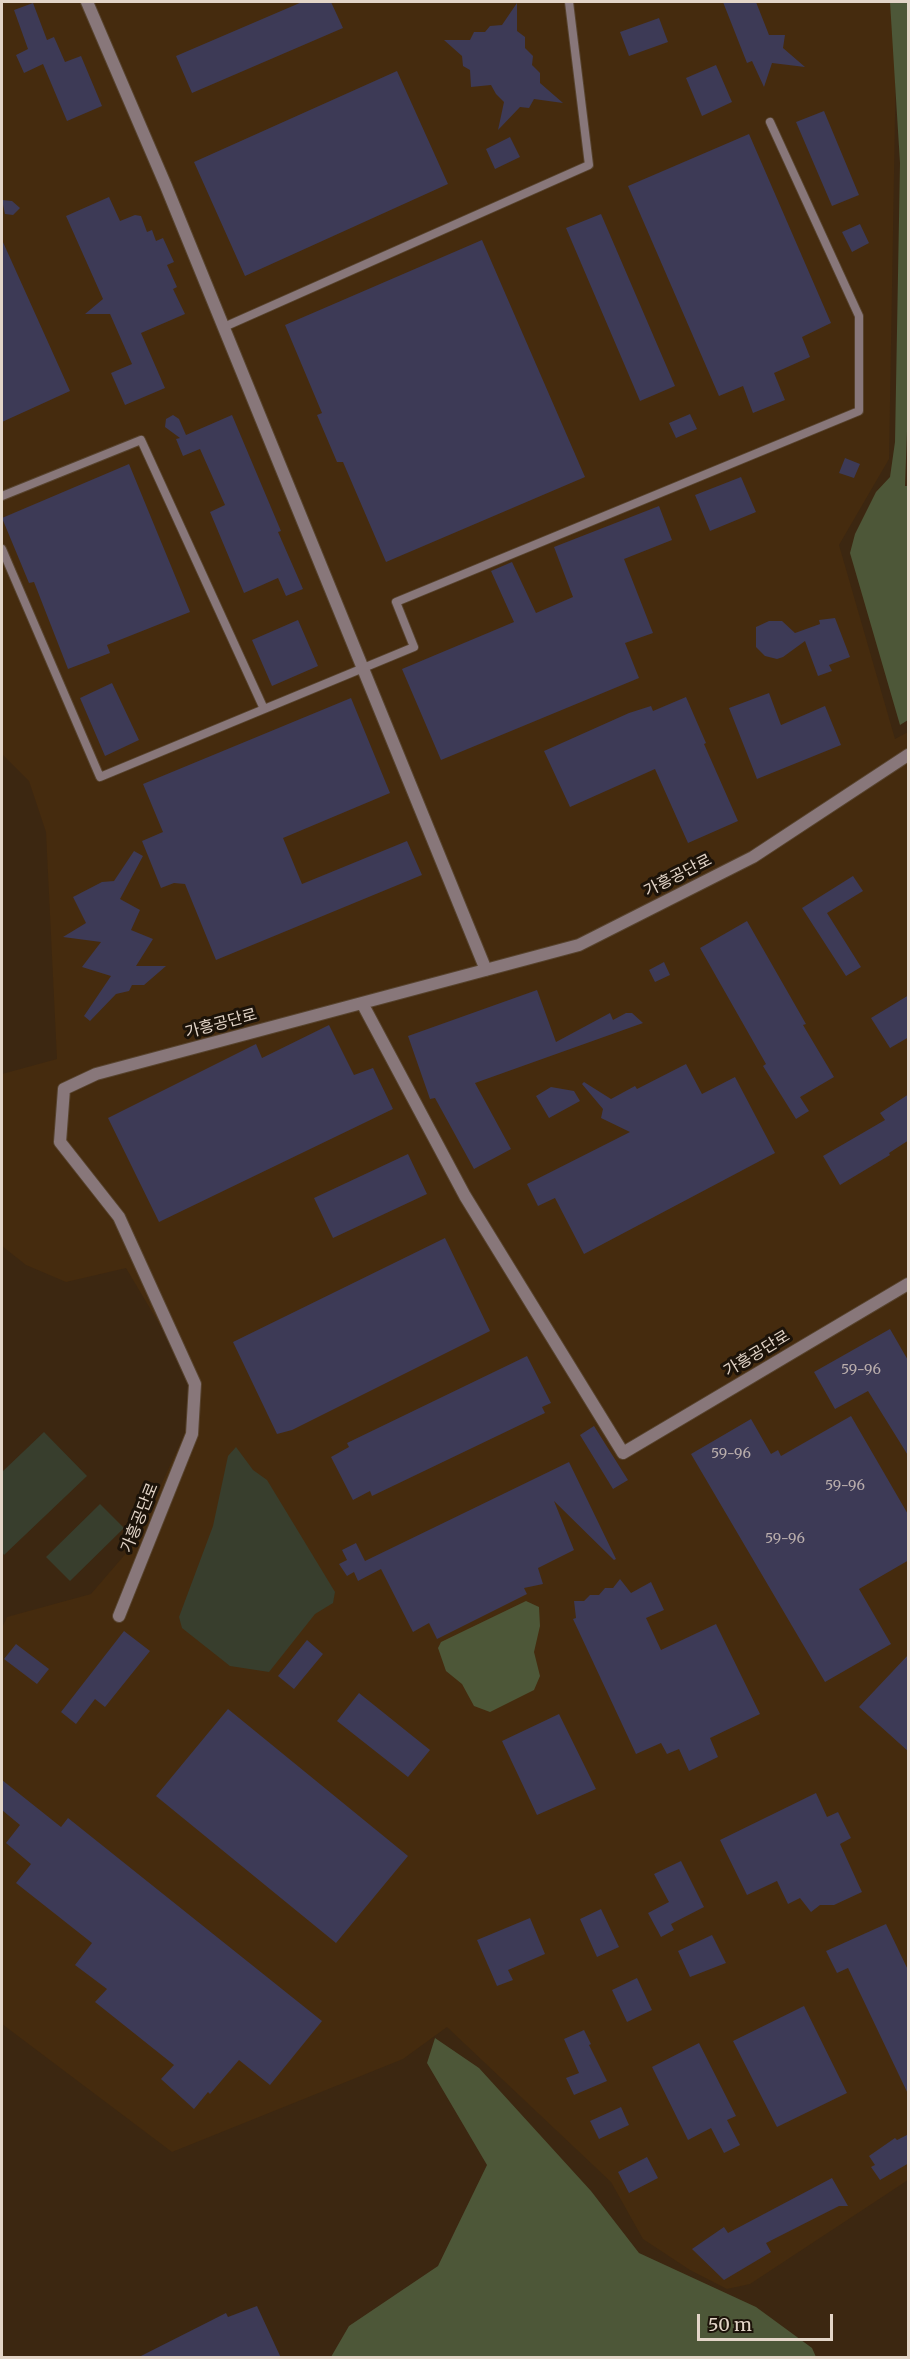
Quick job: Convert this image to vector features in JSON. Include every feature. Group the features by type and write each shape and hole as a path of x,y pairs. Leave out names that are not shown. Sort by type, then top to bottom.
{"street":[{"path":"87,2 224,327 486,970"},
{"name":"가흥공단로","path":"119,1616 192,1434 195,1384 119,1217 60,1142 64,1089 96,1074 579,945 753,857 909,755"},
{"name":"가흥공단로","path":"362,1003 465,1196 623,1453 909,1284"}],"lane":[{"path":"224,327 589,165 569,2"},
{"path":"2,549 100,777 414,646 396,602 859,411 859,316 770,122"},
{"path":"2,496 141,440 264,709"}],"shaded area":[{"path":"2,2 897,2 889,459 839,545 895,739 908,732 908,2180 750,2284 727,2289 690,2270 643,2239 611,2182 447,2027 403,2059 172,2152 2,2024 2,1628 7,1617 91,1594 134,1544 184,1435 195,1384 126,1268 66,1282 26,1265 2,1246 2,1074 57,1059 46,832 29,781 2,754"}],"green space":[{"path":"890,2 908,2 908,404 905,486 908,486 908,720 900,725 850,553 855,534 876,492 890,477 895,442 900,163"},
{"path":"44,1432 87,1476 4,1555 2,1552 2,1472"},
{"path":"236,1447 253,1470 267,1480 335,1592 333,1603 315,1614 269,1672 230,1666 182,1628 179,1617 213,1526 228,1456"},
{"path":"100,1504 124,1528 70,1581 46,1557"},
{"path":"526,1601 539,1607 540,1626 534,1652 540,1676 534,1690 490,1712 474,1706 462,1684 446,1671 438,1648 441,1642"},
{"path":"435,2038 479,2068 591,2191 639,2253 756,2307 812,2348 816,2357 331,2357 349,2326 438,2266 487,2165 427,2063"}],"building":[{"path":"302,2 331,2 343,28 192,93 176,56"},
{"path":"723,2 756,2 769,35 785,35 783,48 805,67 772,63 764,87 752,61 747,63"},
{"path":"33,3 47,40 54,37 65,62 81,56 102,106 67,121 43,64 24,73 16,55 28,49 14,10"},
{"path":"517,3 517,31 525,37 525,48 533,56 532,65 540,73 540,83 563,103 534,99 529,108 520,107 498,130 504,102 491,85 471,87 470,70 463,66 462,56 444,40 470,40 474,32 485,32 490,26 502,25"},
{"path":"659,18 668,42 629,56 620,32"},
{"path":"716,65 732,102 702,116 686,78"},
{"path":"397,71 448,184 245,276 194,162"},
{"path":"824,111 859,195 832,206 796,122"},
{"path":"749,134 831,323 802,337 810,357 774,373 785,400 753,413 743,386 719,396 628,186"},
{"path":"510,137 520,157 495,169 486,149"},
{"path":"109,197 120,221 135,215 141,216 147,232 152,230 156,241 163,238 174,262 167,265 177,287 173,289 185,314 141,333 165,388 125,405 111,373 132,364 110,314 85,314 103,299 66,216"},
{"path":"2,200 12,201 20,208 13,215 5,214"},
{"path":"601,214 675,386 640,401 566,228"},
{"path":"860,224 869,243 852,252 842,232"},
{"path":"2,240 70,391 2,422"},
{"path":"482,240 585,477 386,562 343,462 337,462 317,415 322,413 285,325"},
{"path":"690,414 697,429 676,438 669,423"},
{"path":"173,415 179,419 186,435 232,415 303,589 286,596 278,578 244,593 210,512 225,505 200,449 183,456 176,439 180,438 165,427 166,419"},
{"path":"845,458 860,464 854,478 839,473"},
{"path":"129,464 190,612 107,645 110,653 68,669 34,582 29,583 2,518"},
{"path":"741,477 756,512 710,531 695,495"},
{"path":"659,506 672,540 624,559 653,633 625,643 639,678 441,760 402,669 514,622 491,571 512,562 536,613 573,597 554,547"},
{"path":"835,618 850,657 829,665 832,671 818,676 805,641 777,659 765,656 756,647 756,627 769,621 782,621 795,633 820,624 819,620"},
{"path":"298,620 318,666 272,686 252,640"},
{"path":"112,683 139,740 105,756 80,698"},
{"path":"769,693 781,725 825,706 841,745 757,779 729,708"},
{"path":"686,697 738,821 688,843 655,769 570,807 544,751 629,713 651,706 653,711"},
{"path":"351,698 390,793 283,838 302,884 407,841 422,875 216,960 185,884 174,883 161,888 142,841 163,832 143,784"},
{"path":"134,851 143,856 120,899 140,910 131,930 153,939 136,966 166,966 144,985 132,985 129,991 116,994 90,1021 84,1016 111,976 82,967 101,942 63,937 86,923 73,897 102,882 114,881"},
{"path":"853,876 863,891 827,913 861,967 846,976 802,908"},
{"path":"747,921 834,1077 800,1097 809,1111 796,1119 763,1066 766,1064 700,948"},
{"path":"664,962 670,975 655,982 649,970"},
{"path":"537,990 556,1042 610,1013 613,1020 626,1013 632,1013 643,1023 475,1083 511,1149 474,1169 435,1098 430,1099 408,1036"},
{"path":"909,995 909,1037 890,1048 871,1018"},
{"path":"329,1025 354,1075 373,1068 393,1109 159,1222 108,1118 256,1044 262,1058"},
{"path":"686,1064 702,1094 735,1077 775,1153 584,1254 555,1198 538,1206 527,1184 630,1132 601,1118 603,1109 582,1084 584,1082 611,1099 635,1086 637,1089"},
{"path":"551,1087 574,1091 580,1101 549,1118 536,1096"},
{"path":"909,1094 909,1140 889,1153 890,1155 840,1185 823,1156 885,1120 880,1113"},
{"path":"408,1154 427,1194 333,1238 314,1198"},
{"path":"445,1238 490,1331 292,1430 277,1434 233,1342"},
{"path":"890,1329 909,1362 909,1457 868,1391 835,1409 814,1372"},
{"path":"527,1356 551,1403 542,1407 545,1413 372,1496 370,1491 353,1500 331,1457 349,1447 347,1443"},
{"path":"851,1416 909,1516 909,1560 859,1589 891,1644 825,1682 691,1454 751,1419 771,1454 778,1450 781,1456"},
{"path":"594,1426 628,1480 613,1489 580,1435"},
{"path":"569,1462 616,1559 614,1560 554,1501 574,1550 538,1568 543,1584 524,1588 527,1594 437,1639 429,1623 413,1632 381,1569 358,1581 354,1572 347,1576 339,1564 347,1560 342,1550 356,1543 365,1561"},
{"path":"620,1579 631,1593 651,1582 664,1610 646,1618 661,1650 716,1624 760,1714 710,1738 718,1757 689,1771 679,1749 667,1754 661,1743 636,1754 573,1619 576,1618 574,1601 584,1601 590,1595 599,1595 605,1588 613,1588"},
{"path":"124,1631 150,1651 105,1707 95,1699 76,1724 61,1712"},
{"path":"307,1640 323,1654 294,1689 278,1676"},
{"path":"16,1644 49,1669 37,1684 4,1659"},
{"path":"909,1654 909,1752 859,1707"},
{"path":"359,1693 430,1750 408,1777 337,1721"},
{"path":"228,1709 408,1856 336,1943 156,1796"},
{"path":"559,1714 596,1789 537,1815 502,1741"},
{"path":"2,1780 61,1827 68,1818 322,2021 270,2085 239,2060 194,2109 161,2079 174,2065 95,2002 107,1989 75,1965 92,1943 16,1883 31,1864 6,1843 20,1825 2,1810"},
{"path":"816,1793 827,1817 838,1812 851,1838 840,1844 862,1892 834,1905 820,1905 811,1912 800,1898 788,1904 777,1881 747,1895 720,1840"},
{"path":"681,1861 704,1907 671,1924 674,1930 661,1937 648,1913 669,1902 654,1874"},
{"path":"601,1909 619,1947 597,1957 580,1919"},
{"path":"530,1918 545,1954 508,1970 513,1980 497,1986 477,1940"},
{"path":"886,1924 909,1972 909,2096 848,1968 837,1973 826,1951"},
{"path":"712,1935 726,1963 690,1977 678,1951"},
{"path":"637,1978 652,2010 627,2022 612,1990"},
{"path":"804,2006 847,2093 777,2127 733,2041"},
{"path":"584,2030 607,2081 574,2095 566,2078 579,2073 564,2039"},
{"path":"699,2043 736,2116 727,2120 740,2145 724,2153 711,2128 688,2140 652,2067"},
{"path":"621,2107 629,2125 599,2139 590,2121"},
{"path":"909,2134 909,2163 880,2180 871,2167 875,2165 869,2156 895,2138 897,2140"},
{"path":"647,2157 658,2178 629,2193 618,2172"},
{"path":"832,2178 848,2206 839,2206 766,2243 771,2252 724,2280 692,2249 724,2227 728,2233"},
{"path":"257,2306 281,2358 137,2358 226,2313 228,2317"}]}
